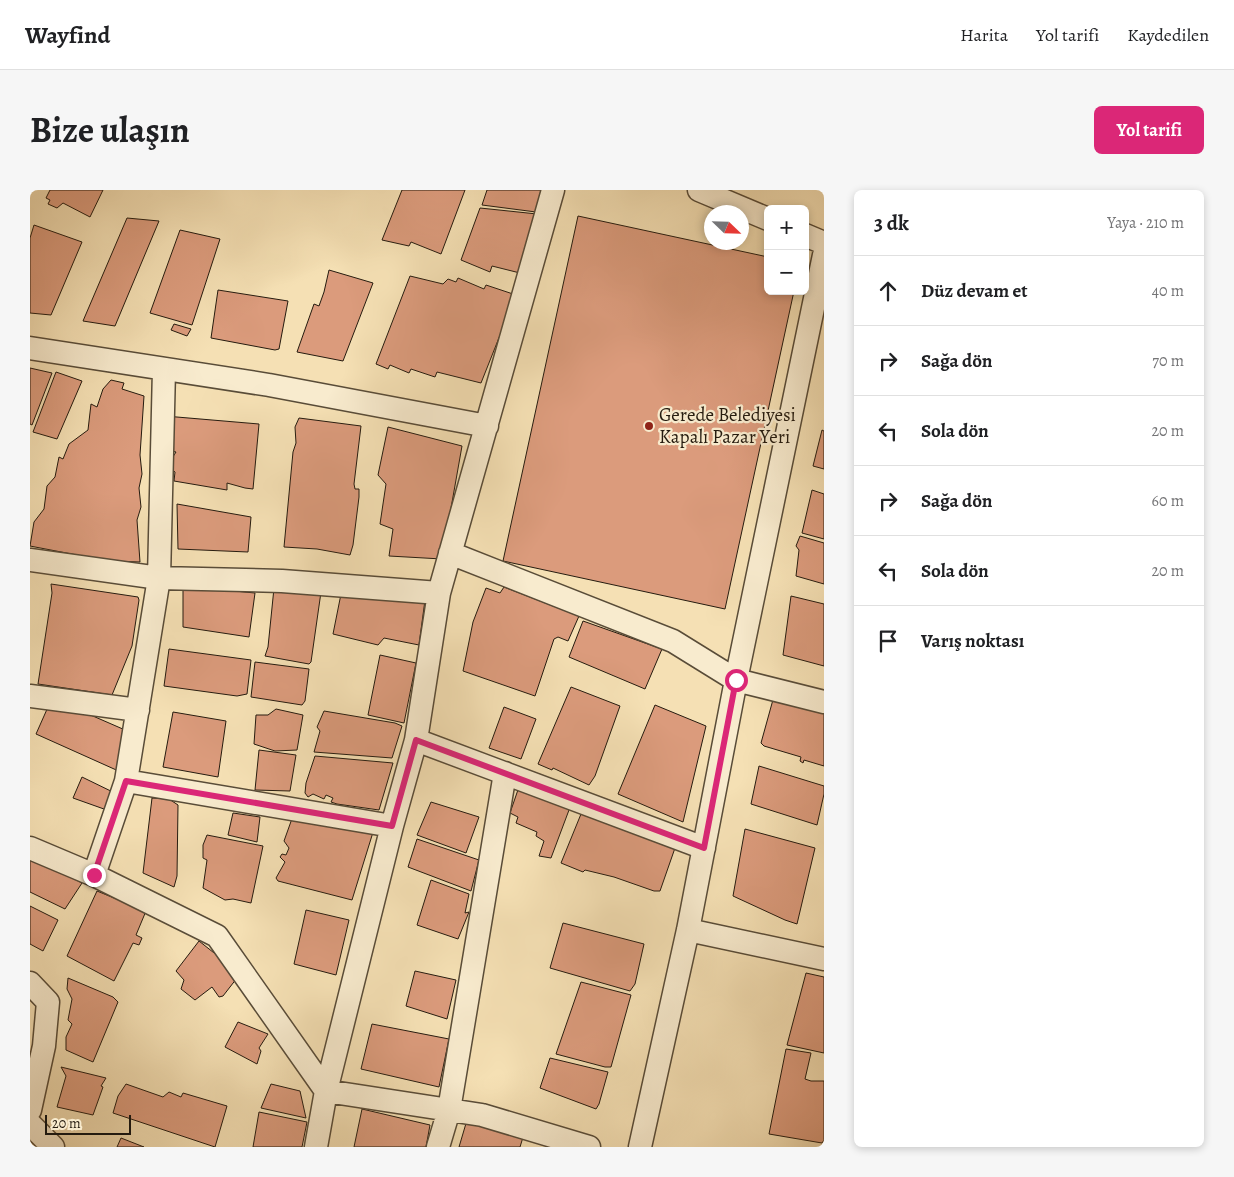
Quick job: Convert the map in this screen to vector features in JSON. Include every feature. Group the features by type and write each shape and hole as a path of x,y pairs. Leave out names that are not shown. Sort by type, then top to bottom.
{"street":[{"path":"316,1147 326,1091 392,826 416,740 439,592 553,190"},
{"path":"699,190 764,217"},
{"path":"809,237 824,243"},
{"path":"640,1147 688,930 736,680 824,255"},
{"path":"30,348 269,385 487,426"},
{"path":"94,875 126,781 158,578 164,369"},
{"path":"450,553 673,641 736,680 824,702"},
{"path":"30,560 158,578 282,580 439,592"},
{"path":"30,696 138,710"},
{"path":"416,740 704,848"},
{"path":"438,1147 449,1110 505,773"},
{"path":"126,781 392,826"},
{"path":"30,848 94,875 217,936 326,1091 482,1115 589,1147"},
{"path":"688,930 824,959"},
{"path":"30,983 48,1002 44,1046 30,1110"},
{"path":"30,1124 53,1147"}],"building":[{"path":"50,190 103,190 90,217 63,203 57,208 48,204 50,200 46,198"},
{"path":"402,190 465,190 441,254 411,242 409,246 382,240"},
{"path":"487,190 542,190 536,212 482,205"},
{"path":"480,208 537,214 524,274 492,266 490,272 461,260"},
{"name":"Gerede Belediyesi Kapalı Pazar Yeri","path":"578,216 704,243 704,250 736,250 764,256 764,295 793,295 725,609 503,561"},
{"path":"127,218 159,221 115,326 83,321"},
{"path":"34,225 82,242 51,315 30,313 30,238"},
{"path":"180,230 220,239 192,325 150,313"},
{"path":"329,270 373,283 343,361 297,352 314,304 319,306"},
{"path":"410,276 443,284 448,279 456,282 458,278 484,289 486,285 516,295 481,383 437,372 435,377 411,369 409,373 390,365 388,369 376,364"},
{"path":"218,290 288,301 279,349 275,350 211,338"},
{"path":"174,324 191,329 187,336 171,330"},
{"path":"30,368 52,373 32,425 30,424"},
{"path":"56,372 82,381 57,439 33,432"},
{"path":"111,380 124,383 122,389 144,396 140,455 142,474 139,488 141,507 137,520 140,562 108,561 30,546 34,522 44,509 47,486 55,477 59,457 63,459 69,444 88,430 91,404 97,407 103,389"},
{"path":"165,416 259,424 253,489 227,483 227,490 174,481 175,472 167,466 176,452 166,450"},
{"path":"299,418 361,426 354,484 355,489 359,489 359,497 350,555 317,549 284,547 293,452 296,443 295,427"},
{"path":"388,427 462,446 442,559 389,556 393,529 380,524 386,484 378,475"},
{"path":"822,430 824,431 824,469 813,466"},
{"path":"812,490 824,494 824,539 802,533"},
{"path":"177,504 251,517 248,552 178,549"},
{"path":"800,536 824,543 824,584 796,576 799,550 796,546"},
{"path":"51,584 138,597 132,646 112,695 38,684 52,593"},
{"path":"183,586 255,593 249,637 183,627"},
{"path":"504,587 579,616 568,641 558,637 554,639 535,696 463,671 473,622 486,588 500,593"},
{"path":"274,588 321,592 311,662 309,664 265,656 268,647"},
{"path":"342,589 425,600 419,645 384,638 378,645 333,634"},
{"path":"791,596 824,604 824,666 783,655"},
{"path":"583,621 662,649 645,689 569,657"},
{"path":"169,649 251,660 247,694 237,696 164,686"},
{"path":"380,655 416,663 404,723 368,715"},
{"path":"255,662 309,669 305,701 302,705 251,697"},
{"path":"571,687 620,706 595,776 589,785 553,768 552,770 538,764"},
{"path":"774,696 824,708 824,766 804,760 803,763 800,761 801,757 764,746 761,743"},
{"path":"655,705 706,726 683,822 618,794"},
{"path":"48,707 86,713 132,733 123,773 36,734"},
{"path":"504,707 536,719 521,759 489,748"},
{"path":"276,709 303,715 297,750 275,751 254,744 256,715 268,715"},
{"path":"324,711 395,723 402,726 392,758 314,752 320,731 317,727"},
{"path":"173,712 226,721 218,777 163,767"},
{"path":"259,750 296,755 290,791 255,790"},
{"path":"315,756 393,763 379,810 337,804 331,802 333,798 326,795 324,799 313,794 308,797 305,793 306,783"},
{"path":"759,766 824,786 817,825 751,804"},
{"path":"82,777 121,796 118,814 73,798"},
{"path":"521,781 572,802 551,858 539,856 544,841 536,836 537,832 516,823 518,817 510,813"},
{"path":"152,798 169,799 178,805 177,876 174,887 143,873"},
{"path":"431,802 479,817 466,853 417,835"},
{"path":"233,813 260,817 257,842 228,835"},
{"path":"294,813 374,829 352,900 278,881 276,878 285,862 280,857 282,854 286,855 289,848 284,841"},
{"path":"581,814 675,848 660,891 654,891 614,877 585,870 583,872 561,863"},
{"path":"745,829 815,848 797,924 733,896"},
{"path":"207,835 263,846 251,903 233,899 225,900 203,888 207,860 203,858 203,845"},
{"path":"417,839 479,860 471,891 408,867"},
{"path":"30,856 82,883 65,909 30,892"},
{"path":"431,880 469,894 465,913 469,912 458,939 417,925"},
{"path":"97,891 146,911 136,935 142,938 139,945 133,943 114,981 67,956"},
{"path":"30,906 58,920 43,951 30,944"},
{"path":"306,910 349,920 336,975 294,964"},
{"path":"563,923 644,944 635,984 630,991 550,968"},
{"path":"199,941 228,964 237,978 223,996 219,997 212,987 195,1000 181,989 184,980 176,971"},
{"path":"415,971 456,980 447,1019 406,1006"},
{"path":"806,973 824,977 824,1053 787,1045"},
{"path":"68,978 113,997 118,1002 93,1062 66,1050 66,1037 72,1024 68,1020 72,999 67,989"},
{"path":"581,982 631,995 611,1067 556,1054"},
{"path":"238,1022 268,1034 259,1048 261,1051 257,1064 225,1047"},
{"path":"372,1024 449,1039 439,1087 361,1069"},
{"path":"786,1049 811,1053 805,1079 824,1081 824,1140 822,1143 769,1134"},
{"path":"550,1058 608,1072 596,1109 540,1088"},
{"path":"61,1067 106,1078 101,1086 103,1087 93,1115 57,1107 66,1076"},
{"path":"126,1084 163,1097 169,1092 181,1097 183,1093 227,1106 215,1147 113,1113 118,1096"},
{"path":"271,1084 300,1091 306,1118 261,1108"},
{"path":"362,1109 430,1125 426,1147 354,1147"},
{"path":"259,1112 307,1122 302,1147 253,1147"},
{"path":"467,1120 524,1134 520,1147 459,1147"},
{"path":"121,1138 144,1147 117,1147"}],"place":[{"name":"Gerede Belediyesi Kapalı Pazar Yeri","path":"649,426"}],"route":[{"path":"94,875 126,781 392,826 416,740 704,848 736,680"}]}
